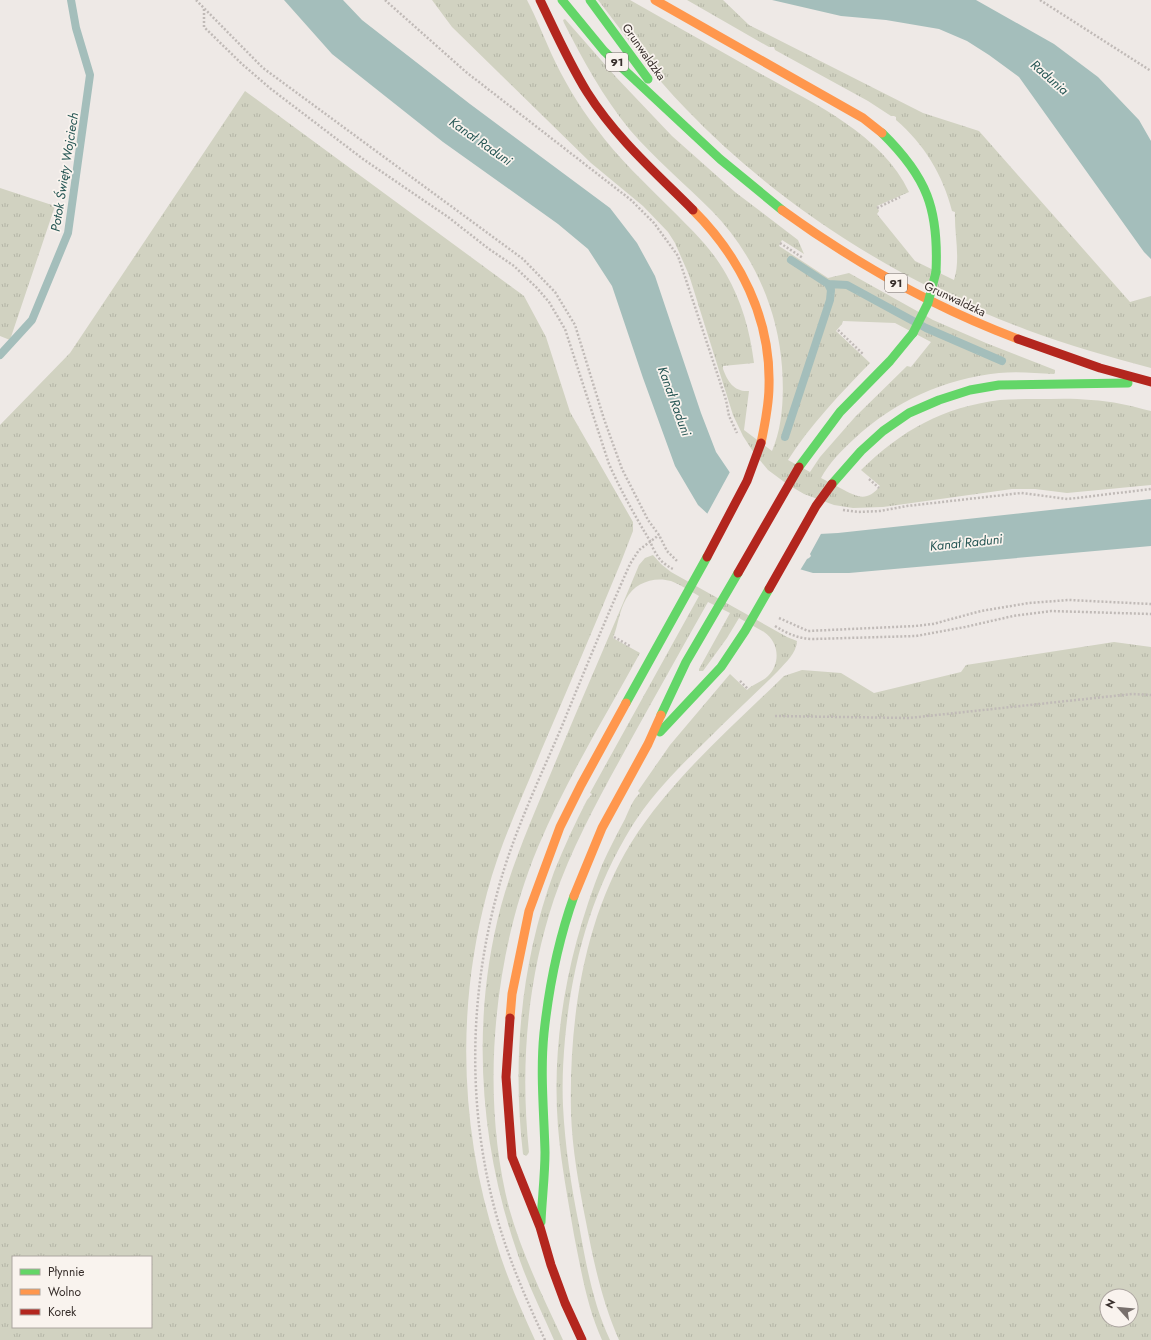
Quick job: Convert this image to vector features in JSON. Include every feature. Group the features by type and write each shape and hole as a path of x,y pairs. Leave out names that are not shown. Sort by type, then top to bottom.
{"main road":[{"path":"540,0 574,69 587,92 606,118 626,143 711,229 730,252 744,276 764,329 768,356 769,384 767,412 761,443 747,480 707,557 581,785 560,827 543,869 529,911 520,951 512,994 506,1077 512,1157 540,1227 558,1284 582,1340"},
{"name":"Grunwaldzka","path":"562,0 599,46 711,153 774,204 834,246 891,280 962,317 1021,341 1113,372 1151,382"},
{"name":"Grunwaldzka","path":"590,0 677,119"},
{"path":"540,1227 545,1153 542,1112 542,1065 546,1018 553,971 569,910 592,850 611,811 648,744 686,662 799,466 822,434 846,406 890,362 914,333 929,301 936,272 938,247 936,228 929,199 919,177 896,145 880,130 863,118 655,0"},
{"path":"648,744 721,667 745,631 816,506 832,484 850,461 872,440 897,421 925,405 956,394 986,387 1151,382"}],"path":[{"path":"196,0 264,68 523,259 555,292 575,325 604,419 622,469 648,520 660,535 667,551 680,563"},
{"path":"1040,0 1151,71"},
{"path":"204,8 204,27 242,64 271,89 362,158 448,217 489,249 514,266 549,302 565,329 609,464 618,484 632,513 651,543 657,556 668,566 677,571"},
{"path":"877,208 904,196"},
{"path":"838,330 867,358"},
{"path":"868,478 879,488"},
{"path":"775,616 808,631 933,624 981,611 1029,603 1069,600 1151,604"},
{"path":"771,624 788,634 802,639 822,639 916,636 966,627 1013,616 1051,611 1151,614"},
{"path":"614,637 632,646"},
{"path":"775,716 909,718 1132,694 1151,695"}],"green space":[{"path":"432,0 527,0 551,53 571,92 589,119 604,139 623,160 701,240 714,256 732,285 741,306 750,340 754,363 723,366 723,369 732,385 739,390 749,391 744,430 772,451 781,421 783,388 782,367 780,345 775,324 761,283 740,245 727,227 650,151 620,117 586,64 564,23 563,20 565,19 615,76 672,136 735,192 798,240 804,254 782,240 779,246 828,278 849,273 933,320 1055,370 1054,374 1013,372 979,376 959,380 921,394 886,414 854,439 840,452 821,478 854,495 863,497 867,496 876,491 880,486 861,470 892,443 924,423 960,408 979,403 1018,399 1084,399 1106,401 1151,411 1151,485 1067,493 1035,489 1012,489 883,507 853,508 834,505 804,494 787,484 768,470 754,453 743,436 733,415 689,275 675,243 668,232 643,206 591,163 452,27","holes":["843,321 895,323 931,342 911,367 907,366 855,417 820,457 810,472 788,460 816,422 870,363 836,331"]},
{"path":"598,0 630,0 819,106 862,135 881,152 897,171 909,192 877,206 879,211 877,214 915,261 954,280 957,263 955,212 952,211 938,173 931,161 915,139 896,120 896,117 891,116 868,101 775,50 774,47 769,47 687,0 723,0 749,25 923,113 979,131 1130,302 1151,296 1151,368 1058,341 980,311 934,289 844,239 802,210 722,145 662,83"},
{"path":"245,91 524,296 546,337 570,412 633,522 633,531 621,562 498,857 487,893 477,937 470,981 466,1070 469,1114 475,1158 497,1245 514,1293 535,1340 0,1340 0,425 70,353"},
{"path":"0,188 55,206 10,340 0,336"},
{"path":"653,555 671,572 787,637 797,641 793,654 787,661 677,770 640,814 618,851 606,876 586,928 568,1011 563,1064 564,1121 571,1180 587,1269 599,1312 610,1340 602,1340 592,1315 585,1288 574,1235 559,1141 557,1060 565,993 572,961 590,896 602,865 631,805 640,793 638,791 670,745 730,674 747,690 768,676 775,665 776,659 775,647 769,636 739,618 727,638 703,671 699,671 730,613 708,602 611,776 580,836 554,899 537,961 528,1024 526,1056 526,1120 529,1152 526,1156 523,1154 520,1118 519,1047 527,976 543,906 554,872 587,800 592,794 590,793 699,596 678,584 665,580 651,580 639,585 626,599 613,638 640,653 561,797 538,847 523,889 510,933 501,978 496,1025 494,1072 495,1119 500,1164 509,1208 527,1259 563,1340 554,1340 520,1261 504,1208 494,1165 487,1122 483,1079 485,992 501,906 518,854 639,565 645,558"},
{"path":"1114,642 1151,647 1151,1340 619,1340 603,1297 592,1253 576,1167 571,1112 573,1043 576,1008 582,973 590,939 601,905 615,873 631,843 664,797 702,755 784,676 802,670 841,673 874,693 961,672 966,665"}],"water":[{"name":"Kanał Raduni","path":"284,0 343,0 362,20 470,104 610,208 637,243 655,276 701,413 716,452 737,483 754,502 793,525 819,534 1151,499 1151,546 849,573 813,573 782,564 725,530 698,505 675,466 612,286 588,249 558,224 443,142 332,54"},
{"name":"Radunia","path":"772,0 976,0 1054,44 1098,77 1139,120 1151,141 1151,259 1144,252 1019,77 989,55 967,41 939,29 886,20 841,16"}],"pier":[{"path":"731,470 738,482 755,500 794,524 822,532 810,554 811,556 807,559 799,572 781,566 750,550 723,532 706,516"}],"waterway":[{"name":"Potok Święty Wojciech","path":"0,355 32,320 68,233 90,75 76,28 71,0"},
{"path":"791,260 828,284 847,285 926,328 1002,361"},
{"path":"785,437 830,300 831,290 828,284"}],"traffic: fast":[{"path":"562,0 604,51 720,159 782,210"},
{"path":"590,0 648,79"},
{"path":"882,133 910,164 927,195 935,230 936,272"},
{"path":"913,333 928,303 936,272"},
{"path":"799,467 840,412 890,361 913,333"},
{"path":"832,484 861,451 883,431 909,413 939,400 970,390 999,385 1128,383"},
{"path":"626,703 707,557"},
{"path":"661,715 686,662 738,573"},
{"path":"660,732 721,667 745,631 769,589"},
{"path":"541,1222 545,1161 542,1078 544,1033 555,964 563,930 574,896"}],"traffic: slow":[{"path":"655,0 863,118 882,133"},
{"path":"693,210 710,228 738,268 749,290 765,336 768,361 769,393 768,407 761,443"},
{"path":"782,210 866,266 956,313 1018,339"},
{"path":"510,1018 512,994 529,911 560,827 626,703"},
{"path":"574,896 602,828 648,744 661,715"}],"traffic: jam":[{"path":"540,0 574,70 598,109 623,140 693,210"},
{"path":"1018,339 1100,368 1151,382"},
{"path":"707,557 747,481 761,443"},
{"path":"738,573 799,467"},
{"path":"769,589 816,506 832,484"},
{"path":"510,1018 506,1077 512,1157 540,1227 551,1265 565,1303 582,1340"}]}
